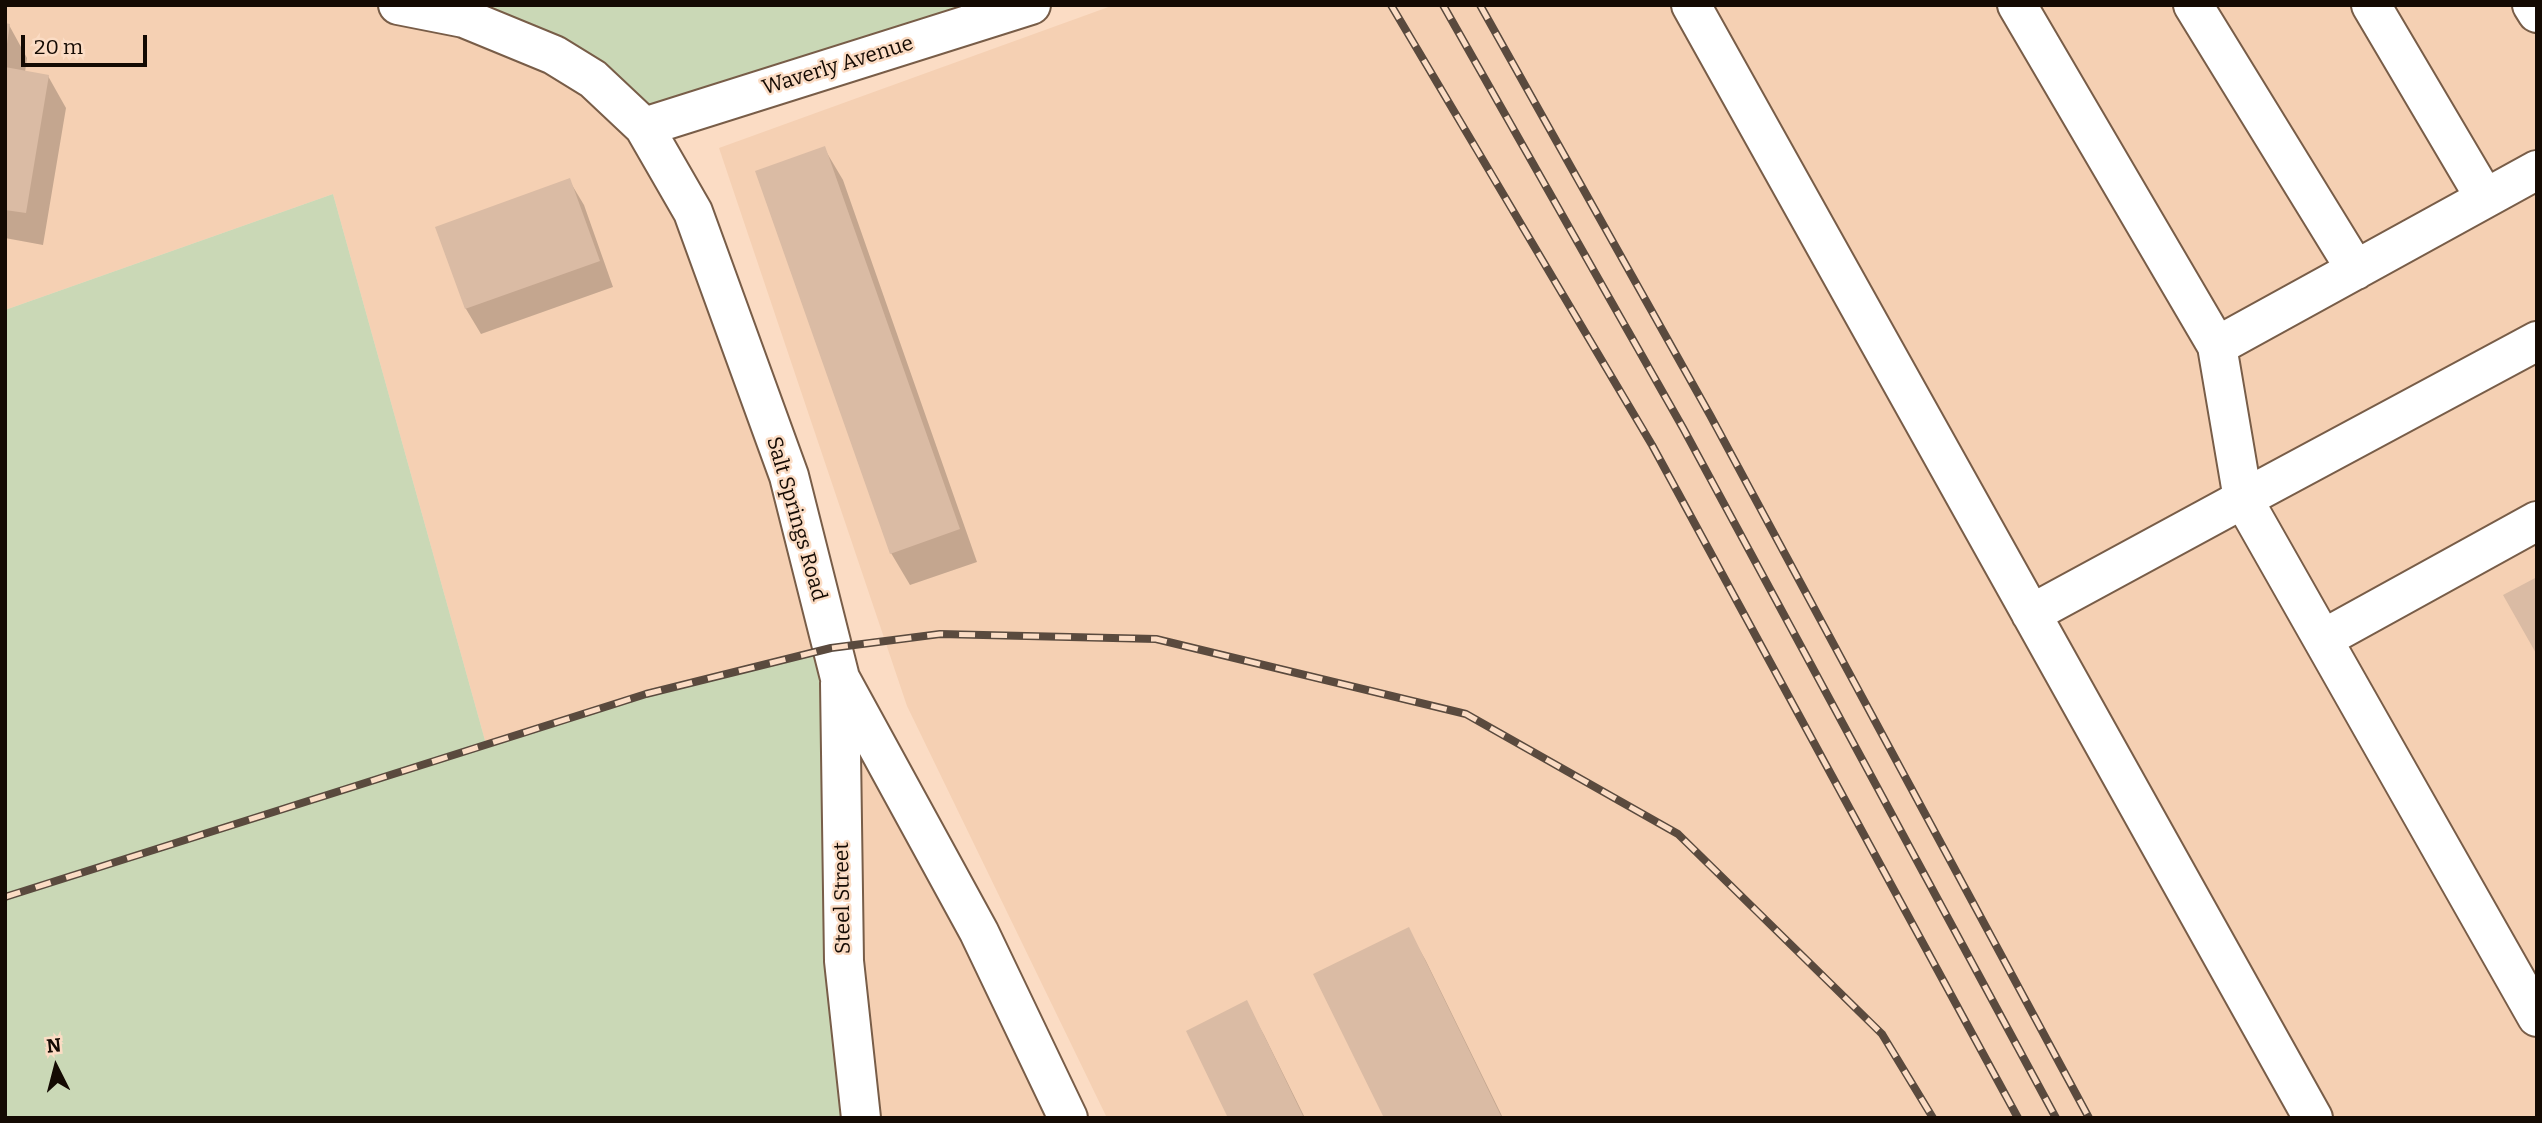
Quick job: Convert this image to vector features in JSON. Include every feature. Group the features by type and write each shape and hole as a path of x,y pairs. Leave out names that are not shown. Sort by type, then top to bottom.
{"street":[{"name":"Salt Springs Road","path":"398,5 464,18 554,55 593,79 644,127 693,212 789,476 839,678 979,932 1068,1118"},
{"name":"Waverly Avenue","path":"644,127 1031,5"},
{"path":"1691,5 2313,1118"},
{"path":"2017,5 2217,346 2243,499 2537,1017"},
{"path":"2193,5 2356,270"},
{"path":"2371,5 2485,198"},
{"path":"2532,5 2537,13"},
{"path":"2217,346 2537,170"},
{"path":"2031,614 2537,341"},
{"path":"2323,639 2537,521"},
{"name":"Steel Street","path":"839,678 844,961 861,1118"}],"shaded area":[{"path":"5,5 398,5 464,18 644,127 831,648 646,694 486,744 333,194 5,310"},
{"path":"1114,5 2537,5 2537,1118 1107,1118 907,706 719,148"},
{"path":"840,678 1068,1118 861,1118"}],"green space":[{"path":"463,5 1031,5 644,127"},
{"path":"333,194 486,744 646,694 831,648 861,1118 5,1118 5,310"}],"building":[{"path":"5,23 10,24 7,44 5,44"},
{"path":"5,67 49,75 26,213 5,210"},
{"path":"825,146 960,529 890,554 755,171"},
{"path":"570,178 600,261 465,309 435,227"},
{"path":"2537,577 2537,655 2503,595"},
{"path":"1409,927 1502,1118 1384,1118 1313,974"},
{"path":"1247,1000 1304,1118 1228,1118 1186,1031"}],"railway":[{"path":"1391,5 1652,445 2018,1118"},
{"path":"1443,5 1683,428 2056,1118"},
{"path":"1480,5 1710,415 2089,1118"},
{"path":"5,897 646,694 831,648 940,634 1156,639 1466,714 1678,834 1882,1034 1933,1118"}]}
